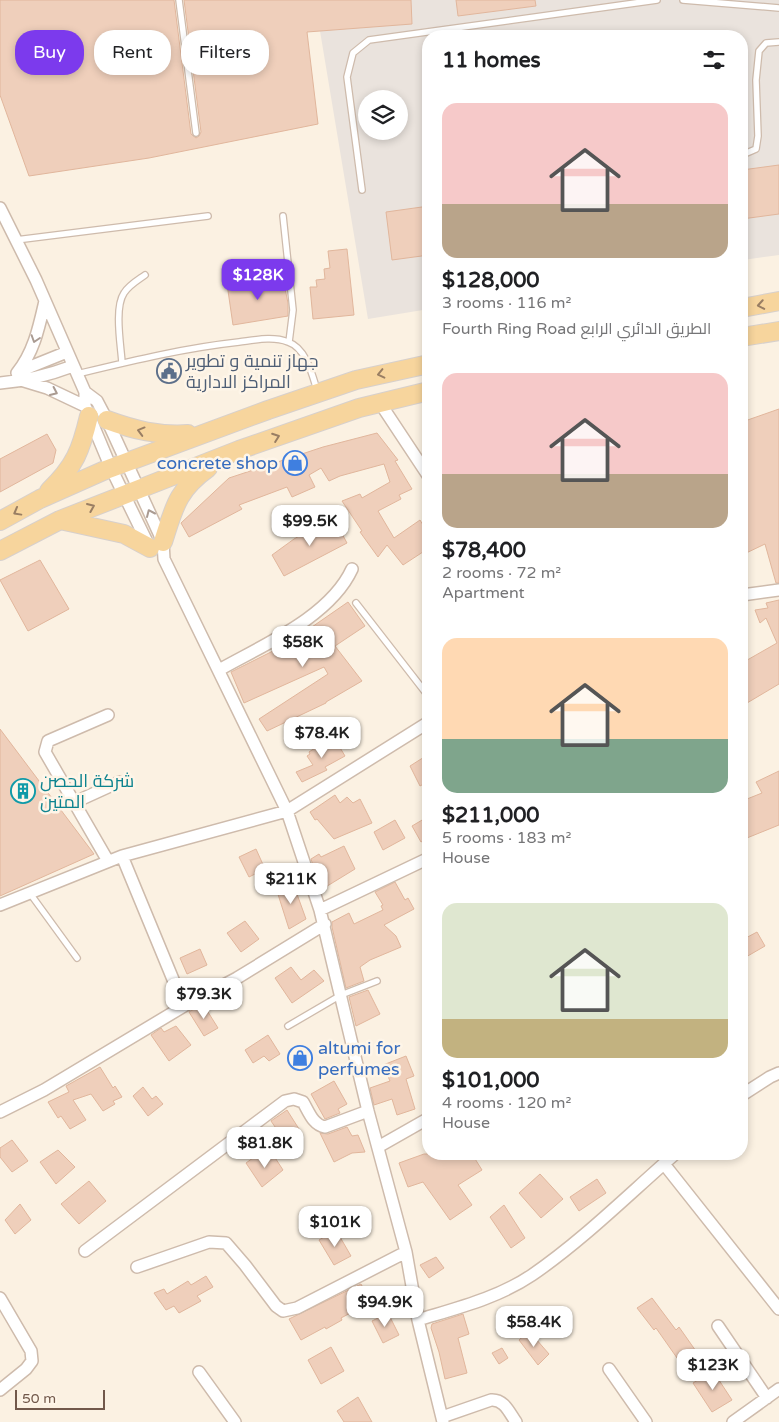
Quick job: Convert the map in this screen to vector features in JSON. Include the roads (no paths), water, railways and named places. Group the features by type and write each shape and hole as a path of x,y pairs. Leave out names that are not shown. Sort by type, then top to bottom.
{"main road":[{"path":"748,307 779,301"},
{"path":"748,336 779,331"},
{"path":"0,521 40,499 119,465 356,380 422,366"},
{"path":"0,551 60,520 239,450 360,408 422,393"},
{"path":"40,499 64,476 78,455 87,411"},
{"path":"107,420 133,429 168,436 206,433"},
{"path":"60,520 124,534 159,550 182,491 194,477 239,450"}],"street":[{"path":"0,208 4,226 16,240 85,392 87,411 119,465 287,811 325,924 368,1111 406,1252 418,1320 443,1419 491,1400 498,1400 502,1402 516,1422"},
{"path":"19,377 30,355 45,301"},
{"path":"19,377 38,362 67,352"},
{"path":"0,382 19,377 44,376 75,370"},
{"path":"19,377 47,388 87,411"},
{"path":"85,392 97,401 107,420 119,465 159,550"},
{"path":"380,403 422,466"},
{"path":"218,670 284,634 314,614 346,582 352,569"},
{"path":"748,593 779,590"},
{"path":"108,715 48,741 44,752 108,861"},
{"path":"0,904 122,856 287,811 422,726"},
{"path":"74,802 119,782"},
{"path":"122,856 184,1006"},
{"path":"320,910 422,861"},
{"path":"0,1112 44,1090 184,1006 237,978 325,924"},
{"path":"748,1091 779,1073"},
{"path":"85,1251 284,1101 294,1099 303,1102 314,1122 319,1126 325,1127 368,1111"},
{"path":"378,1147 422,1122"},
{"path":"418,1320 473,1304 531,1276 611,1211 668,1160"},
{"path":"664,1164 779,1309"},
{"path":"138,1267 208,1242 226,1244 245,1265 276,1306 283,1311 297,1308 406,1252"},
{"path":"0,1298 31,1351 32,1362 0,1390"},
{"path":"718,1326 767,1398"},
{"path":"609,1370 646,1422"},
{"path":"199,1372 235,1422"},
{"path":"733,1422 779,1389"}],"lane":[{"path":"179,0 196,133"},
{"path":"441,30 657,0"},
{"path":"683,0 754,3 779,8"},
{"path":"362,190 347,77 353,53 369,40 422,33"},
{"path":"748,152 756,149 758,136 756,80 759,51 766,43 779,42"},
{"path":"16,240 208,216"},
{"path":"284,216 293,310 289,342"},
{"path":"122,363 118,315 123,294 131,285 145,275"},
{"path":"75,370 122,363 170,352 269,338 289,342 300,351 309,367 319,393"},
{"path":"356,603 422,688"},
{"path":"29,892 76,958"},
{"path":"288,1026 341,995 377,981"}],"place":[{"name":"جهاز تنمية و تطوير المراكز الادارية","path":"169,371"},
{"name":"concrete shop","path":"295,463"},
{"name":"شركة الحصن المتين","path":"23,791"},
{"name":"altumi for perfumes","path":"300,1058"}]}
